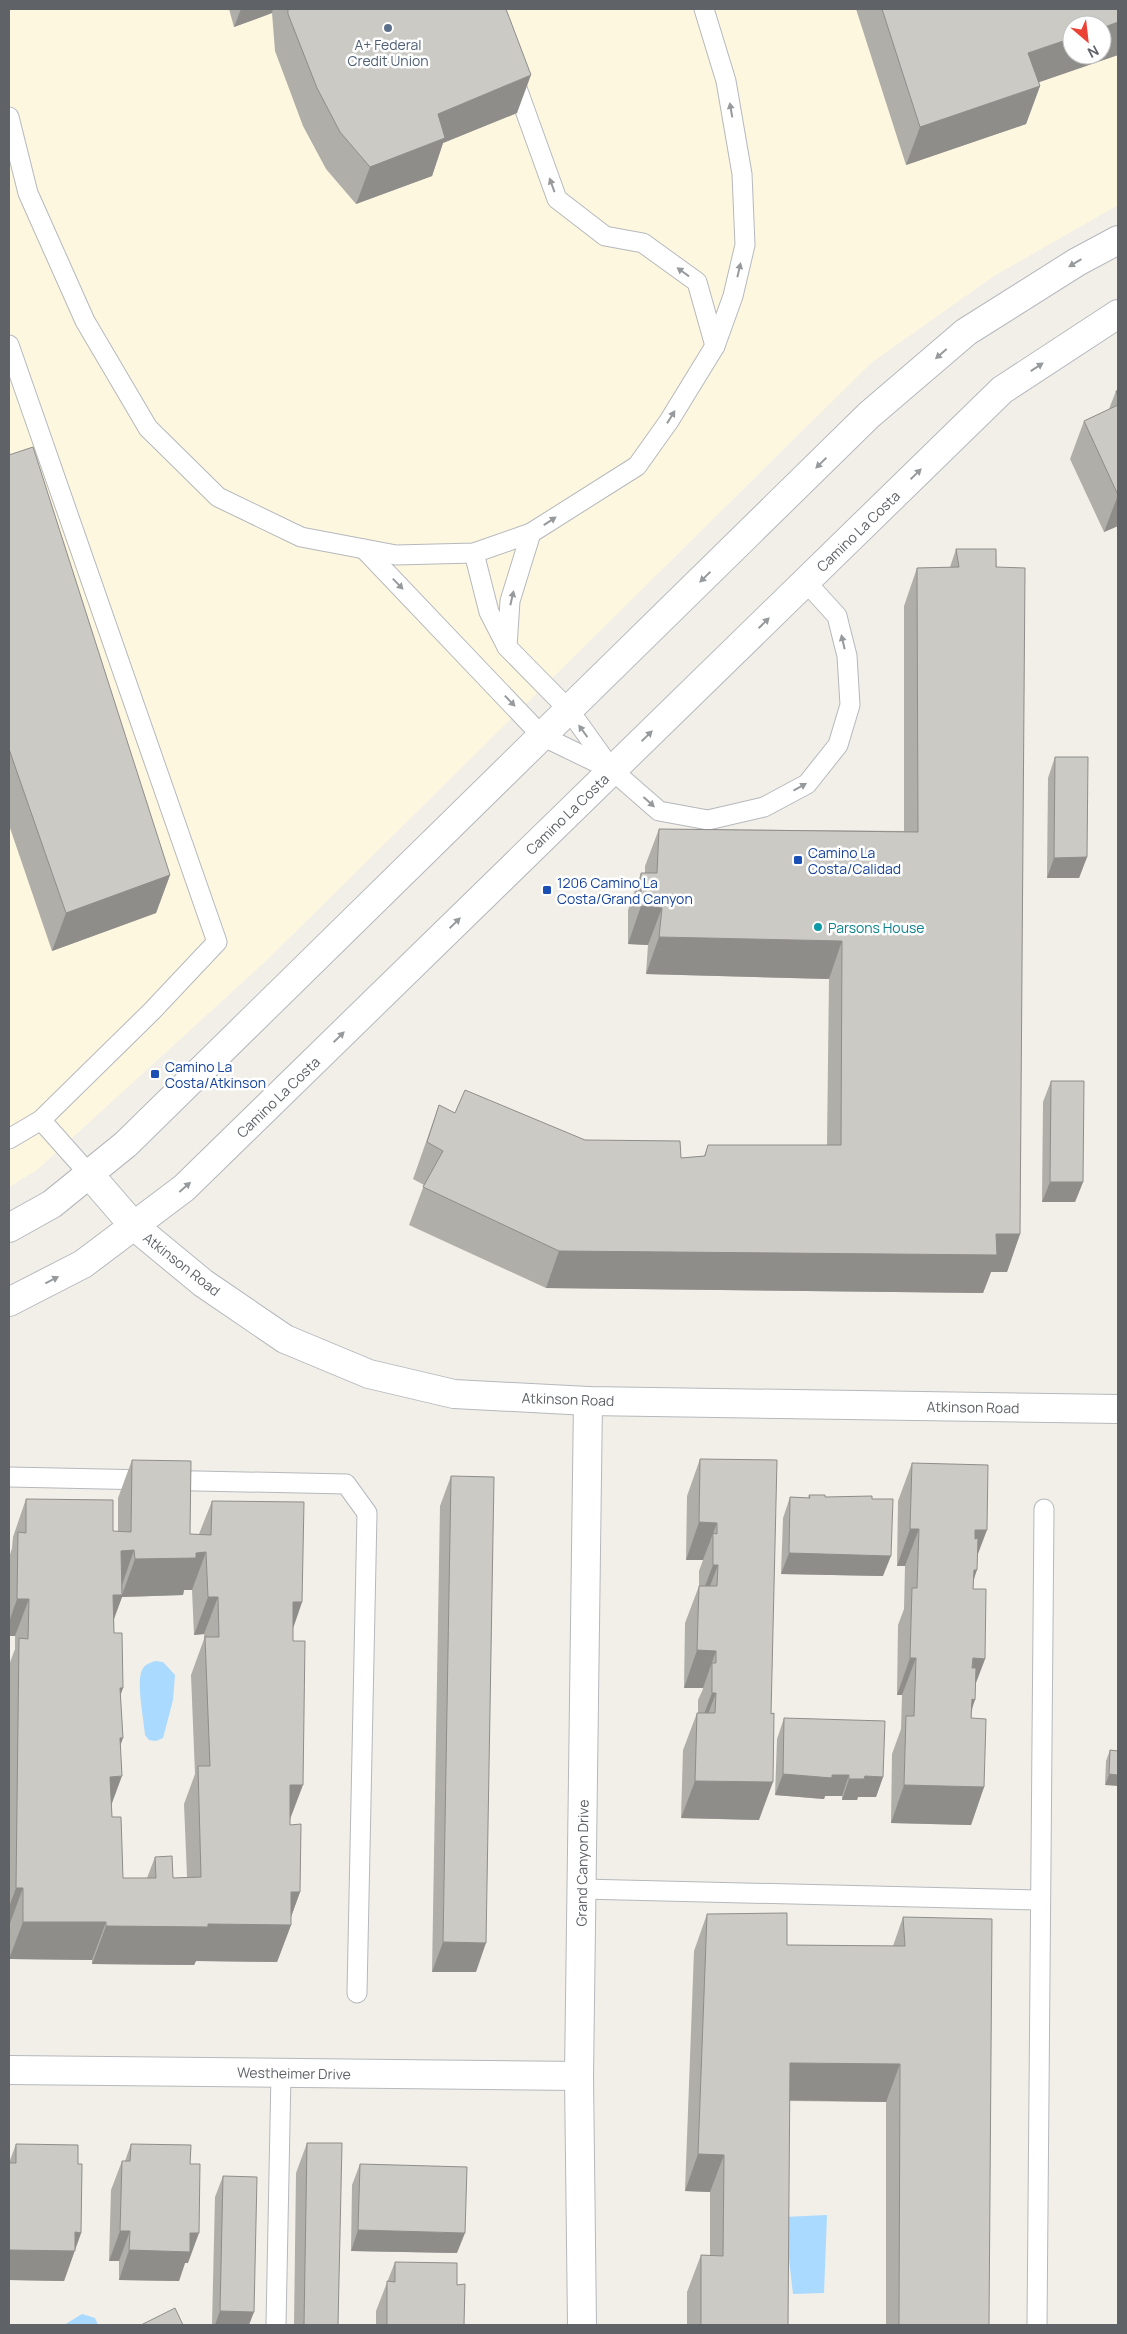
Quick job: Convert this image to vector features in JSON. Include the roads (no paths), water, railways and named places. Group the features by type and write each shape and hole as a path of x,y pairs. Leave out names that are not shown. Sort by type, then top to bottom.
{"street":[{"path":"9,1228 52,1204 126,1144 870,415 958,338 1077,262 1118,240"},
{"name":"Camino La Costa","path":"9,1302 84,1264 184,1188 1002,390 1118,314"},
{"name":"Atkinson Road","path":"89,1174 134,1226 202,1283 285,1339 369,1374 454,1394 588,1401 1118,1409"},
{"name":"Grand Canyon Drive","path":"582,2325 579,2076 588,1401"},
{"name":"Westheimer Drive","path":"9,2070 579,2076"}],"lane":[{"path":"9,117 28,193 85,321 148,428 218,497 301,537 396,555 474,553 531,534 637,466 669,420 715,346 733,296 745,245 742,174 726,81 704,9"},
{"path":"508,63 557,199 605,236 643,243 697,282 715,346"},
{"path":"9,345 217,942 152,1011 41,1120 9,1139"},
{"path":"507,647 510,601 531,534"},
{"path":"364,549 542,736 612,770"},
{"path":"474,553 489,612 507,647 569,710 612,770 658,811 708,820 764,807 807,784 838,745 850,705 847,656 837,616 806,582"},
{"path":"41,1120 89,1174"},
{"path":"9,1477 346,1484 367,1513 357,1993"},
{"path":"1037,2325 1039,1900 1044,1508"},
{"path":"582,1888 1039,1900"},
{"path":"276,2325 281,2073"}],"water":[{"path":"155,1661 163,1662 175,1675 173,1700 163,1738 156,1741 149,1740 145,1735 140,1683 143,1668"},
{"path":"827,2215 824,2293 793,2294 784,2217"},
{"path":"82,2314 95,2318 98,2325 64,2325"}],"place":[{"name":"A+ Federal Credit Union","path":"388,28"},
{"name":"Camino La Costa/Calidad","path":"798,860"},
{"name":"1206 Camino La Costa/Grand Canyon","path":"547,890"},
{"name":"Parsons House","path":"818,927"},
{"name":"Camino La Costa/Atkinson","path":"155,1074"}]}
